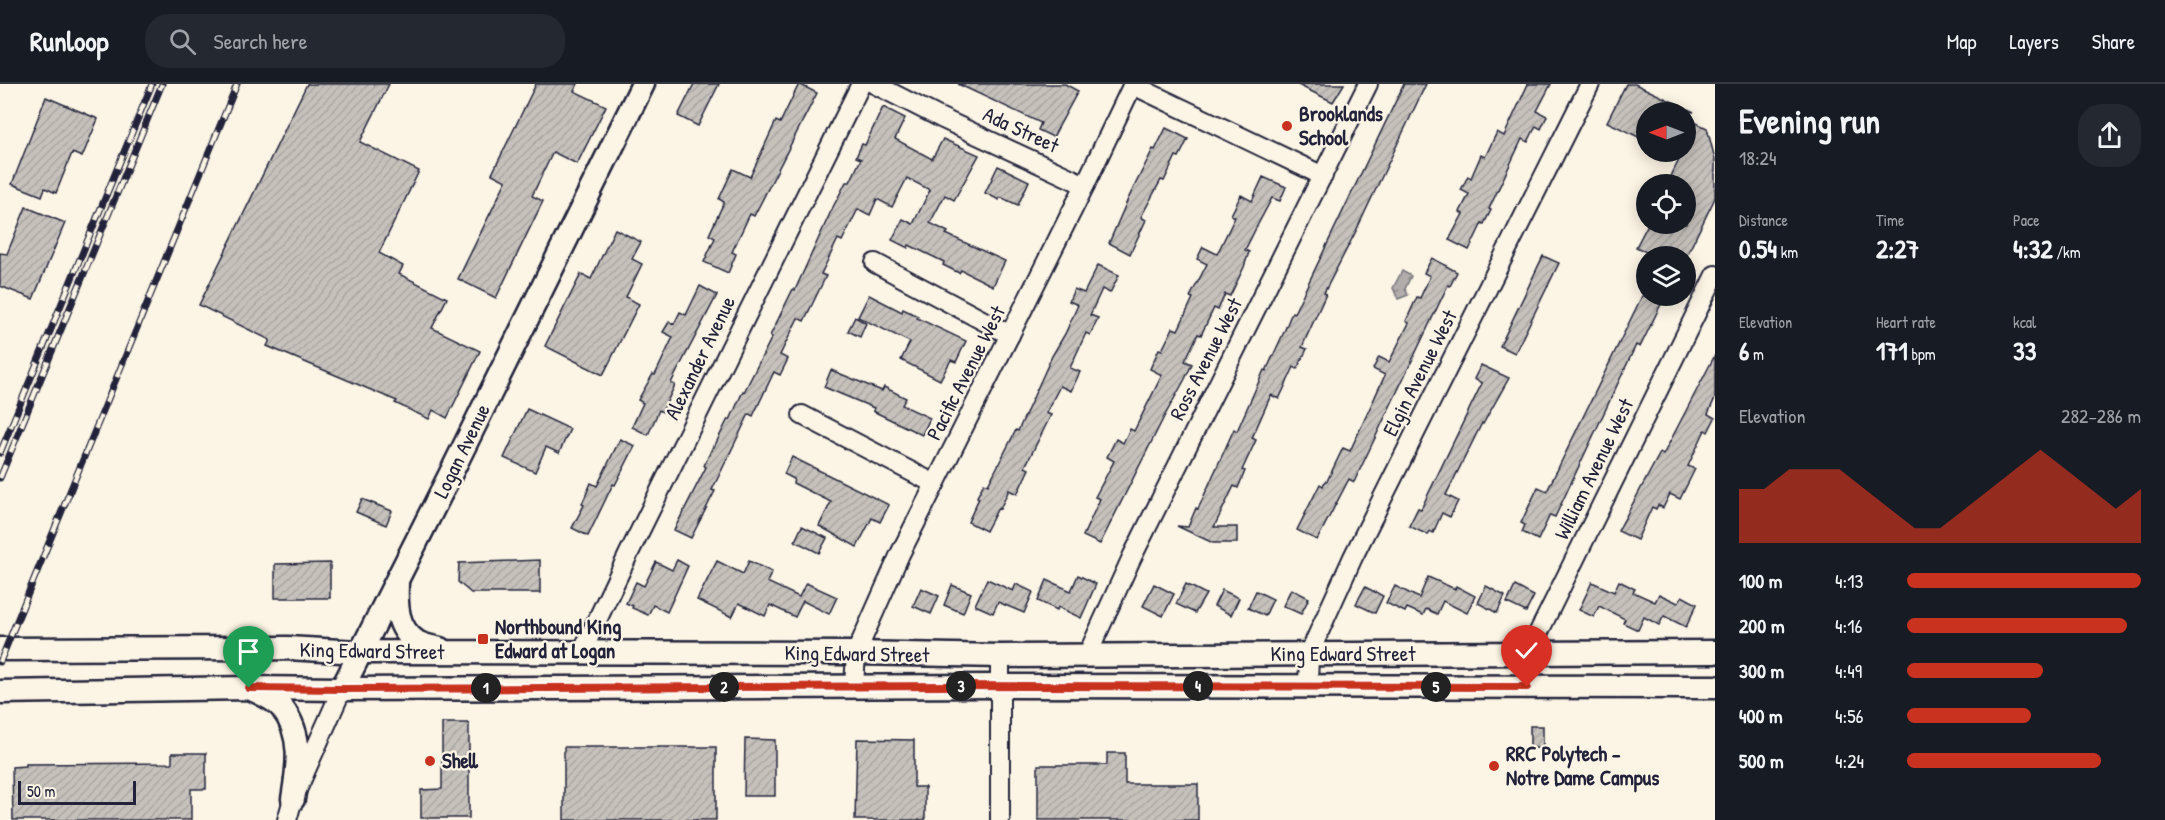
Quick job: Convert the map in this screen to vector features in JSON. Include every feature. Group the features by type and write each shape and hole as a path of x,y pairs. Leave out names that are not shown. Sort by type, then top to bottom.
{"main road":[{"name":"Logan Avenue","path":"342,689 359,652 398,581 643,84"},
{"path":"398,581 396,603 405,630 418,642 453,653"},
{"name":"King Edward Street","path":"0,649 287,648 359,652 856,653 1000,656 1715,652"},
{"name":"King Edward Street","path":"0,692 249,688 854,686 1715,687"},
{"path":"249,688 282,708 299,746 290,810"}],"street":[{"name":"Alexander Avenue","path":"581,654 861,84"},
{"name":"Ada Street","path":"874,84 1085,185"},
{"name":"Pacific Avenue West","path":"854,686 856,653 900,554 1085,185 1133,84"},
{"path":"1133,84 1323,176"},
{"name":"Ross Avenue West","path":"1087,656 1132,556 1368,84"},
{"name":"Elgin Avenue West","path":"1308,687 1309,654 1353,556 1590,84"},
{"path":"875,263 1010,335"},
{"name":"William Avenue West","path":"1527,687 1528,654 1715,275"},
{"path":"802,415 935,484"},
{"path":"1000,656 1000,820"},
{"name":"Logan Avenue","path":"290,810 342,689"}],"water":[{"path":"1402,271 1411,276 1405,289 1408,295 1398,299 1393,288"}],"building":[{"path":"307,84 389,84 360,142 419,171 379,253 403,266 399,274 447,298 432,328 480,351 447,418 433,410 429,419 395,403 397,401 267,346 270,340 199,305"},
{"path":"536,84 578,84 574,91 606,106 577,164 553,152 532,196 543,201 496,298 458,279 506,181 492,174"},
{"path":"694,84 719,84 698,126 678,116"},
{"path":"799,84 817,93 754,216 750,214 732,252 736,254 728,273 704,262 715,238 709,235 724,202 719,199 733,169 750,177 776,121 780,123"},
{"path":"958,84 1065,84 1078,91 1053,137 1038,130 1041,123"},
{"name":"Brooklands School","path":"1296,84 1344,84 1333,102"},
{"path":"1404,84 1426,84 1324,293 1326,294 1302,347 1307,349 1297,369 1294,367 1279,399 1271,395 1252,438 1256,440 1242,470 1245,471 1238,488 1234,486 1214,527 1237,527 1237,543 1213,543 1177,526 1188,527 1196,508 1198,509 1234,429 1237,431 1264,370 1266,371 1292,312 1294,313"},
{"path":"1528,84 1551,84 1537,111 1547,116 1541,129 1536,126 1528,142 1522,139 1489,209 1491,210 1469,250 1449,240 1463,214 1460,212 1469,194 1461,190 1468,176 1471,178 1481,155 1485,157 1497,132 1504,136"},
{"path":"1626,84 1635,84 1673,102 1636,102 1636,136 1607,122"},
{"path":"46,97 98,119 82,157 72,153 56,193 45,188 42,196 12,184"},
{"path":"883,107 905,118 895,139 932,159 943,139 979,155 954,200 945,195 930,223 948,232 946,234 1005,261 993,286 961,270 959,273 943,265 944,262 909,245 908,248 892,240 903,219 913,224 930,190 907,178 892,207 877,199 870,215 858,209 842,241 838,239 821,274 826,276 804,321 798,318 780,355 788,359 780,375 774,372 753,416 749,414 712,490 715,491 691,538 674,530 706,467 704,466 713,446 728,419 730,420 772,337 770,336 793,289 795,290 832,209 846,182 850,182 861,159 856,157 862,144 865,145"},
{"path":"1696,123 1707,128 1715,159 1715,198 1691,246 1637,246 1643,234 1696,234 1696,174 1672,174 1678,162 1696,162"},
{"path":"1166,128 1188,139 1179,157 1176,156 1164,181 1161,180 1141,217 1146,220 1130,254 1109,243 1128,199"},
{"path":"998,166 1029,181 1018,205 985,193"},
{"path":"1263,177 1286,187 1280,201 1272,198 1245,250 1249,252 1230,296 1225,294 1218,310 1214,308 1201,335 1198,334 1185,361 1192,364 1185,379 1100,544 1083,536 1100,499 1095,497 1114,461 1107,457 1116,439 1123,443 1130,429 1134,431 1162,375 1150,369 1159,349 1162,350 1173,328 1178,330 1193,298 1190,297 1207,264 1197,259 1203,247 1217,254 1235,217 1231,215 1241,195 1252,201"},
{"path":"26,207 65,223 33,299 0,286 0,253 7,254"},
{"path":"615,229 641,242 632,259 642,264 626,297 639,304 603,375 545,346 581,274 591,279"},
{"path":"1543,256 1559,263 1515,353 1500,346"},
{"path":"1432,258 1457,272 1450,286 1448,285 1354,482 1349,479 1317,540 1297,530 1320,484 1323,486 1327,481 1343,448 1350,451 1385,375 1373,369 1379,357 1389,362 1409,323 1406,321 1417,297 1420,298 1430,276 1424,273"},
{"path":"1098,265 1119,275 1110,293 1102,289 1090,315 1098,318 1090,335 1086,333 1070,368 1080,372 1071,391 1060,386 1046,413 1051,415 1025,467 1029,469 1017,494 1009,490 986,531 968,522 979,498 977,497 984,483 988,485 1016,430 1018,431 1052,356 1065,334 1078,305 1069,301 1074,289 1084,293"},
{"path":"700,286 717,295 671,383 675,385 662,412 659,410 648,435 632,427 643,403 638,400 653,374 655,375 673,337 663,332 669,322 674,324 680,312 686,315"},
{"path":"869,295 902,312 903,309 918,316 917,318 966,341 956,362 951,360 940,380 901,360 910,342 858,317"},
{"path":"1637,306 1660,306 1640,347 1636,345 1555,517 1550,515 1538,540 1522,532 1525,525 1521,523 1538,487 1547,491"},
{"path":"855,317 866,323 860,337 848,331"},
{"path":"1715,355 1715,398 1708,414 1715,418 1708,432 1705,430 1688,466 1695,469 1680,499 1670,494 1663,508 1658,505 1656,509 1652,507 1637,540 1618,531 1660,453 1663,455"},
{"path":"1481,365 1509,378 1482,423 1446,495 1458,501 1450,517 1442,513 1433,533 1430,531 1428,535 1409,526 1418,508 1421,509 1482,383 1474,379"},
{"path":"831,370 882,391 884,387 906,398 902,405 930,418 922,435 873,411 874,408 824,387"},
{"path":"527,409 570,429 559,453 546,447 535,472 504,458"},
{"path":"620,439 635,446 615,485 613,484 588,536 572,528 584,505 582,504 591,483 597,486"},
{"path":"792,457 889,505 880,522 872,518 857,547 819,526 831,502 793,483 794,479 784,474"},
{"path":"362,499 392,511 386,525 356,512"},
{"path":"802,526 827,538 819,553 795,541"},
{"path":"540,560 540,593 471,593 458,582 459,563"},
{"path":"677,560 688,566 667,612 653,605 648,615 626,603 636,582 644,586 656,562 672,570"},
{"path":"717,561 743,574 749,561 772,572 767,582 799,597 806,583 837,597 829,614 803,601 795,617 770,605 765,616 739,603 732,617 697,600"},
{"path":"330,563 330,598 275,598 275,564"},
{"path":"1078,575 1096,584 1081,618 1038,601 1047,580 1071,591"},
{"path":"1428,577 1455,589 1456,586 1475,596 1467,613 1443,601 1437,614 1426,609 1423,615 1407,608 1405,612 1386,603 1395,586 1419,598"},
{"path":"987,579 1013,591 1016,584 1033,592 1024,613 998,602 993,613 975,605"},
{"path":"1619,581 1635,589 1633,592 1655,602 1659,594 1678,603 1682,596 1697,604 1686,627 1664,616 1659,625 1644,617 1638,630 1623,623 1625,619 1599,606 1594,617 1579,610 1592,582 1614,592"},
{"path":"1154,584 1174,594 1163,616 1143,606"},
{"path":"1186,584 1206,594 1195,613 1176,604"},
{"path":"952,585 971,593 963,613 944,605"},
{"path":"1486,586 1505,596 1497,613 1478,603"},
{"path":"1515,586 1534,596 1526,612 1507,603"},
{"path":"1365,587 1383,596 1375,613 1356,604"},
{"path":"921,588 939,596 931,614 913,606"},
{"path":"1291,589 1309,598 1301,614 1283,606"},
{"path":"1222,590 1239,598 1231,615 1214,606"},
{"path":"1256,591 1273,599 1265,616 1248,608"},
{"path":"442,723 469,723 469,818 421,818 421,790 442,789"},
{"path":"1530,726 1543,726 1543,748 1530,748"},
{"path":"745,739 775,740 775,796 744,796"},
{"path":"857,739 914,740 914,787 925,787 925,820 855,820"},
{"path":"564,747 716,747 716,820 564,820"},
{"path":"172,753 206,753 206,789 191,789 191,820 13,820 12,767 26,766 26,764 172,763"},
{"path":"1107,753 1125,753 1125,784 1198,784 1198,820 1038,820 1038,765 1107,765"}],"railway":[{"path":"0,453 152,84"},
{"path":"0,478 162,84"},
{"path":"0,662 237,84"}],"place":[{"name":"Brooklands School","path":"1287,126"},
{"name":"Northbound King Edward at Logan","path":"483,639"},
{"name":"Shell","path":"430,761"},
{"name":"RRC Polytech – Notre Dame Campus","path":"1494,766"}],"route":[{"path":"249,688 1527,687"}]}
